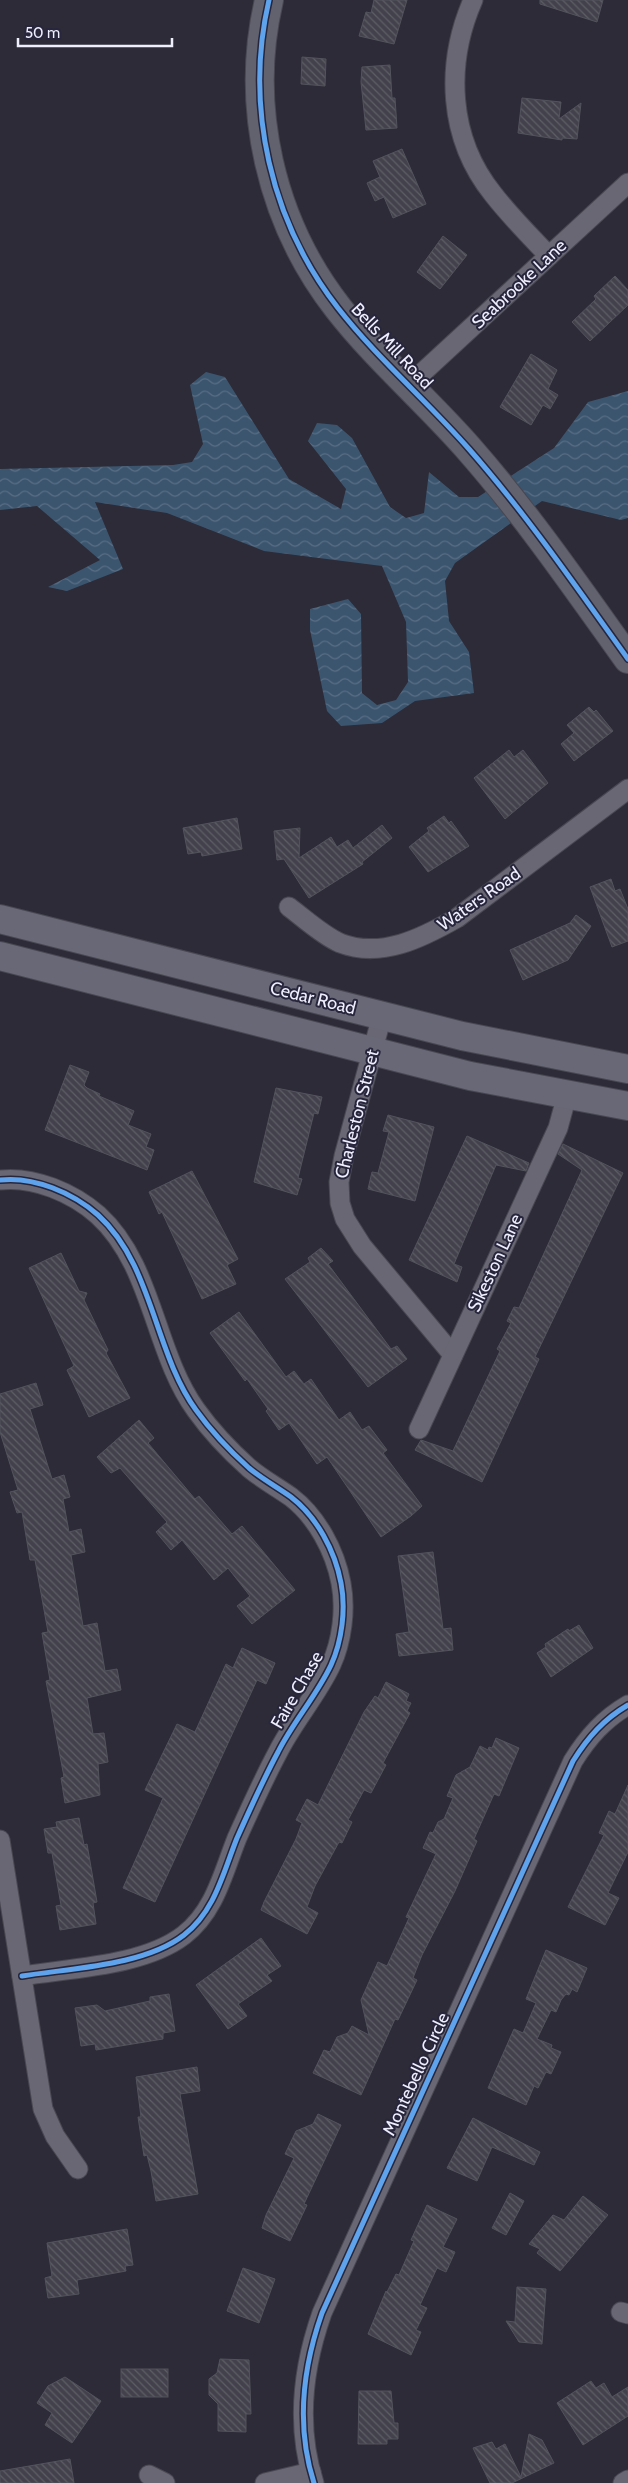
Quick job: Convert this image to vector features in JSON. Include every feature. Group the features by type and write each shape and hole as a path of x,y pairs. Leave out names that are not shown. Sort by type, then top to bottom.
{"main road":[{"name":"Cedar Road","path":"0,919 462,1036 628,1069"},
{"path":"0,956 470,1076 628,1106"}],"street":[{"name":"Bells Mill Road","path":"269,0 261,48 260,100 266,152 274,186 299,248 338,308 449,426 491,476 628,659"},
{"path":"473,0 457,47 455,66 454,105 462,135 473,163 492,193 549,256"},
{"name":"Seabrooke Lane","path":"409,385 628,184"},
{"name":"Waters Road","path":"289,907 340,943 362,948 385,948 406,943 432,932 457,918 628,789"},
{"name":"Charleston Street","path":"382,1016 339,1182 340,1202 345,1219 362,1246 453,1356"},
{"name":"Sikeston Lane","path":"419,1429 558,1128 567,1095"},
{"name":"Faire Chase","path":"0,1180 40,1184 68,1195 99,1216 112,1230 134,1267 188,1399 225,1444 251,1470 292,1498 314,1522 323,1535 338,1567 343,1605 340,1632 331,1666 279,1749 253,1800 217,1894 200,1920 183,1936 160,1950 137,1958 22,1976"},
{"name":"Montebello Circle","path":"312,2477 305,2442 306,2364 322,2313 573,1761 586,1741 604,1721 628,1705"},
{"path":"0,1840 43,2109 55,2136 78,2169"},
{"path":"265,2483 312,2477"},
{"path":"623,2483 628,2480"}],"water":[{"path":"206,372 225,377 289,479 341,509 346,489 308,441 317,423 337,425 352,438 390,507 406,518 424,513 429,472 459,497 478,497 554,448 588,402 628,391 628,518 621,520 542,501 455,563 445,581 449,621 469,652 474,693 415,701 382,723 341,726 327,711 310,630 310,609 348,599 361,614 362,693 377,705 396,700 408,682 406,622 382,566 264,551 167,513 95,502 123,569 67,591 48,587 100,560 37,506 0,510 0,469 173,465 192,462 203,444 190,385"}],"building":[{"path":"374,0 407,0 394,44 359,36 366,12 371,13"},
{"path":"540,0 603,0 597,22 540,4"},
{"path":"302,57 326,59 325,86 301,84"},
{"path":"390,65 392,98 395,98 397,128 366,130 361,82 362,67"},
{"path":"522,98 561,102 559,119 581,103 577,139 562,138 562,140 518,133"},
{"path":"402,149 426,204 393,218 384,197 375,201 367,183 380,177 373,161"},
{"path":"443,236 467,255 440,289 417,272"},
{"path":"615,276 628,290 628,305 590,341 572,322 596,299 594,296"},
{"path":"531,354 557,370 548,389 558,395 550,409 543,405 531,425 500,407"},
{"path":"589,707 594,712 596,710 613,731 574,761 561,744 574,733 567,725"},
{"path":"509,750 514,757 523,750 548,783 505,819 474,778"},
{"path":"444,816 449,823 451,821 469,846 428,872 409,847 429,831 427,828"},
{"path":"237,818 242,849 202,856 201,852 188,854 183,828"},
{"path":"382,825 392,838 362,862 363,864 309,898 284,859 277,860 274,831 300,828 299,858 331,837 337,847 348,840 353,848"},
{"path":"611,879 615,891 620,889 628,909 628,941 612,947 590,887"},
{"path":"576,915 591,926 568,960 523,980 510,950 570,923"},
{"path":"70,1065 89,1072 84,1085 87,1088 100,1094 99,1096 134,1111 128,1125 151,1134 146,1147 154,1150 147,1170 45,1130"},
{"path":"276,1088 322,1097 318,1114 314,1113 298,1178 302,1179 297,1195 254,1182"},
{"path":"388,1115 434,1127 415,1201 368,1189 372,1172 378,1173 389,1132 383,1131"},
{"path":"467,1136 529,1163 526,1171 496,1165 454,1264 462,1267 457,1282 409,1260"},
{"path":"563,1144 623,1173 535,1357 539,1359 482,1482 415,1450 421,1440 453,1451 500,1351 497,1349 511,1323 507,1321 514,1307 519,1308 582,1170 558,1154"},
{"path":"192,1171 238,1259 227,1265 236,1284 202,1299 162,1212 159,1214 149,1192"},
{"path":"321,1248 333,1261 328,1264 391,1349 397,1346 407,1359 368,1387 285,1279 310,1262 308,1258"},
{"path":"61,1253 79,1291 87,1293 84,1300 108,1350 106,1353 130,1398 89,1417 67,1370 74,1366 29,1268"},
{"path":"239,1312 286,1377 294,1371 304,1384 311,1379 339,1420 350,1412 362,1430 369,1426 387,1450 383,1453 422,1506 411,1516 381,1537 327,1457 317,1464 289,1423 279,1430 266,1411 268,1409 247,1379 245,1381 210,1333"},
{"path":"36,1383 43,1405 30,1409 52,1479 64,1475 70,1497 63,1499 69,1532 81,1529 85,1552 71,1555 83,1626 97,1623 105,1671 117,1669 121,1690 87,1698 93,1734 104,1733 108,1762 98,1764 100,1795 65,1803 61,1778 64,1777 46,1681 50,1680 42,1633 48,1632 35,1560 30,1560 22,1512 17,1513 10,1492 18,1490 0,1432 0,1394"},
{"path":"139,1420 154,1438 148,1443 195,1499 199,1496 232,1534 242,1526 295,1590 252,1624 237,1606 250,1596 228,1568 214,1580 182,1540 171,1550 156,1532 167,1522 120,1468 111,1473 97,1457"},
{"path":"433,1552 443,1629 451,1628 453,1650 399,1656 396,1634 409,1632 398,1556"},
{"path":"579,1625 593,1648 551,1677 537,1653 546,1647 545,1644 568,1629 569,1631"},
{"path":"242,1648 275,1663 266,1684 257,1680 155,1902 123,1888 163,1798 145,1790 177,1724 195,1732 226,1664 233,1668"},
{"path":"386,1682 409,1694 406,1701 411,1703 407,1711 410,1713 383,1763 386,1765 371,1793 364,1790 348,1820 352,1822 342,1843 339,1842 315,1886 307,1907 318,1913 307,1934 261,1910 296,1839 302,1823 296,1820 307,1799 318,1805 364,1712 375,1696 378,1698"},
{"path":"496,1738 519,1748 499,1796 494,1794 474,1839 477,1841 455,1891 422,1955 413,1978 417,1980 398,2020 395,2019 361,2095 313,2073 324,2050 330,2052 337,2037 348,2033 352,2026 369,2035 361,2000 378,1962 387,1966 409,1918 406,1917 436,1854 423,1848 430,1832 433,1833 438,1822 444,1819 453,1798 447,1796 456,1775 470,1767 480,1746 488,1750 489,1747 492,1748"},
{"path":"628,1785 628,1852 608,1893 619,1898 605,1925 568,1907 604,1835 599,1833 609,1811 615,1814"},
{"path":"79,1818 84,1845 87,1844 97,1902 93,1903 96,1924 60,1930 56,1906 61,1905 52,1853 48,1853 44,1829 57,1827 56,1822"},
{"path":"261,1938 281,1966 267,1975 272,1981 238,2004 247,2016 228,2029 196,1985"},
{"path":"546,1950 587,1968 577,1992 572,1989 569,1995 566,1994 561,2000 556,2012 551,2010 537,2039 552,2045 551,2048 561,2052 551,2074 546,2072 538,2088 534,2086 526,2105 488,2088 514,2029 523,2033 536,2003 526,1999"},
{"path":"169,1994 175,2031 163,2033 163,2039 96,2050 95,2044 81,2046 75,2008 97,2005 105,2011 150,2001 150,1997"},
{"path":"197,2067 200,2091 180,2094 198,2194 156,2201 147,2155 144,2156 138,2117 141,2117 136,2077"},
{"path":"318,2114 341,2125 304,2204 307,2205 290,2241 262,2228 266,2215 294,2158 285,2154 296,2131 313,2124"},
{"path":"473,2118 540,2152 534,2165 492,2147 477,2181 447,2168"},
{"path":"510,2193 524,2201 506,2235 492,2228"},
{"path":"583,2196 608,2215 560,2271 537,2253 540,2249 529,2244 553,2215 564,2220"},
{"path":"427,2205 457,2219 443,2247 455,2252 446,2272 437,2268 420,2305 427,2308 416,2330 421,2332 411,2355 368,2334 386,2291 396,2274 399,2275 414,2241 411,2240"},
{"path":"127,2229 133,2265 125,2266 126,2271 77,2280 79,2294 48,2298 45,2278 52,2276 47,2243"},
{"path":"243,2268 275,2279 259,2323 227,2311"},
{"path":"517,2287 546,2289 542,2344 519,2342 506,2321 515,2322"},
{"path":"220,2359 249,2360 251,2414 246,2414 246,2432 218,2431 218,2404 209,2395 209,2379 217,2373"},
{"path":"121,2369 168,2369 168,2397 121,2397"},
{"path":"65,2377 101,2401 72,2443 45,2425 52,2413 37,2403 48,2386"},
{"path":"591,2381 596,2388 604,2383 612,2397 628,2387 628,2416 583,2445 557,2403"},
{"path":"359,2391 391,2391 394,2423 398,2423 398,2439 387,2439 387,2444 358,2444"},
{"path":"529,2434 542,2440 554,2463 512,2483 490,2483 473,2448 492,2442 496,2449 505,2444 521,2477"},
{"path":"70,2459 74,2483 0,2483 0,2471"}],"cycle path":[{"path":"269,0 262,40 260,81 262,122 269,162 280,201 295,239 315,274 338,308 385,362 453,431 490,474 551,552 628,659"},
{"path":"0,1180 26,1181 65,1193 98,1215 116,1235 131,1258 171,1362 182,1387 196,1410 214,1433 249,1468 291,1497 309,1514 324,1535 334,1559 341,1583 343,1603 342,1625 338,1646 331,1665 272,1763 237,1838 217,1891 195,1925 168,1945 149,1953 84,1968 22,1976"},
{"path":"314,2483 308,2462 305,2440 304,2397 310,2354 322,2313 573,1761 597,1729 611,1716 628,1705"}]}
